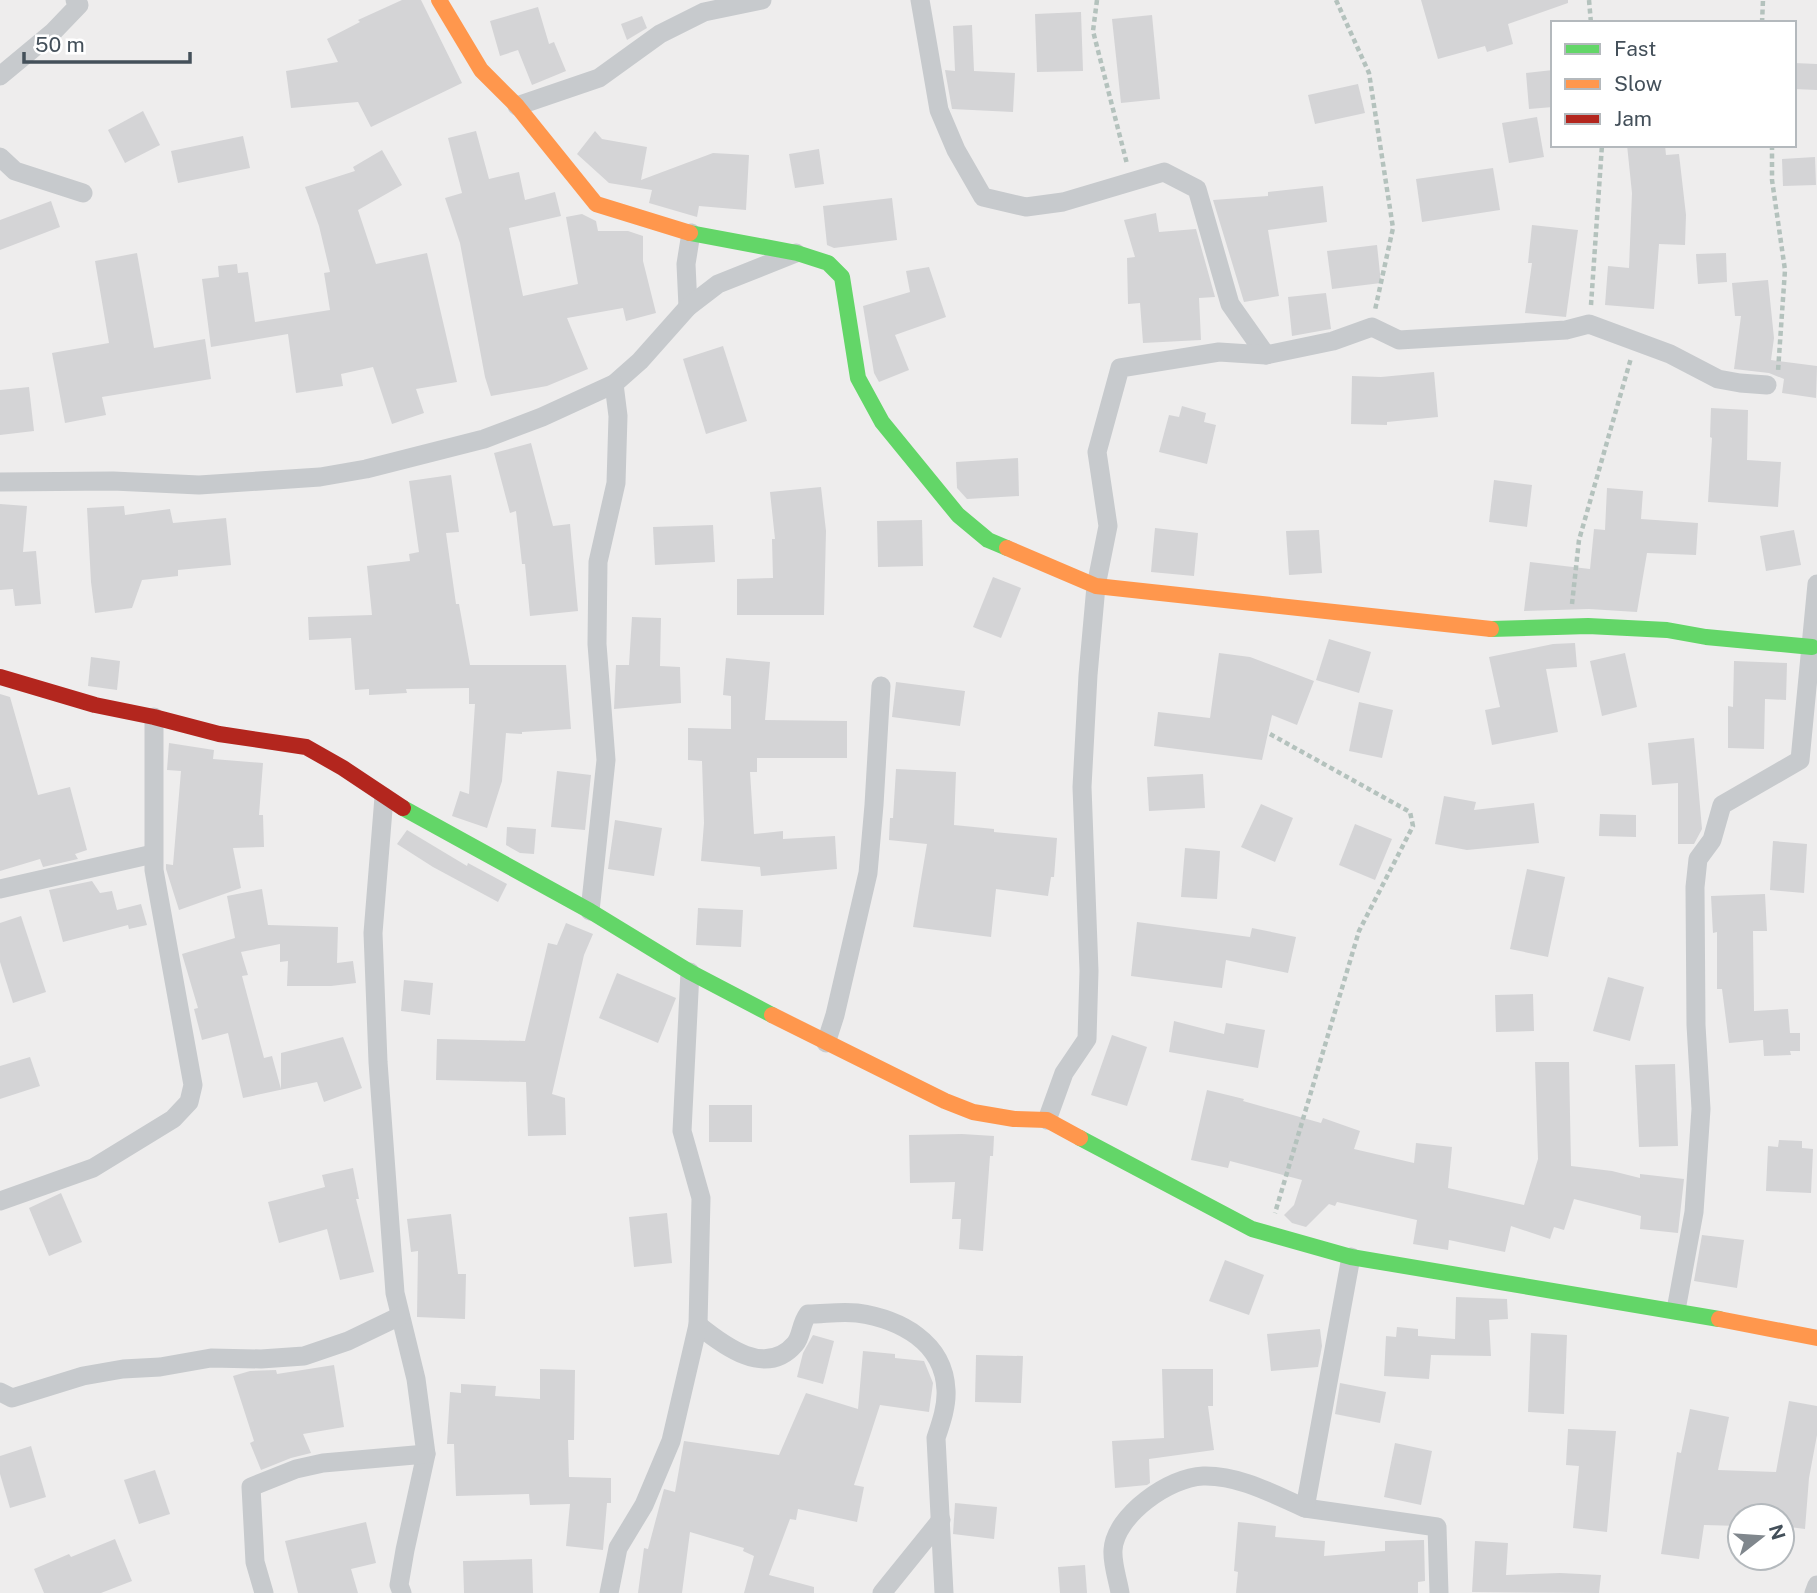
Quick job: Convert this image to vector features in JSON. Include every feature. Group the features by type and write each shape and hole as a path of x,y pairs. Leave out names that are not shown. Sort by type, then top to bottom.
{"street":[{"path":"0,76 53,32 79,5 75,0"},
{"path":"439,0 448,9 481,70 517,106 596,204 691,233 797,253 828,263 842,277 858,377 882,422 958,515 988,540 1096,586 1490,629 1569,627 1667,630 1706,637 1812,647"},
{"path":"517,106 599,78 660,34 704,12 762,0"},
{"path":"920,0 939,110 956,150 983,197 1027,207 1063,202 1164,172 1196,189 1230,304 1266,355"},
{"path":"0,157 15,170 35,179 83,193"},
{"path":"688,307 686,264 691,233"},
{"path":"0,482 113,481 199,485 320,477 377,466 484,439 542,417 614,384 640,361 688,307 718,284 797,253"},
{"path":"1047,1121 1064,1073 1087,1039 1089,971 1082,787 1096,586 1108,526 1097,452 1120,368 1219,352 1266,355 1333,341 1372,327 1399,340 1566,330 1589,324 1670,354 1718,379 1767,385"},
{"path":"590,911 606,760 597,644 598,562 616,483 618,416 614,384"},
{"path":"1676,1310 1693,1212 1701,1109 1696,1025 1695,887 1698,859 1712,840 1722,805 1800,760 1817,584"},
{"path":"0,677 95,705 219,734 306,747 343,768 384,797 590,911 690,972 826,1044 973,1112 1047,1121 1252,1229 1351,1257 1676,1310 1817,1338"},
{"path":"826,1044 867,873 881,685"},
{"path":"0,1201 93,1168 173,1119 189,1102 193,1084 154,870 154,717"},
{"path":"384,797 373,933 387,1206 395,1293 415,1379 426,1454 405,1550 399,1586 402,1593"},
{"path":"0,889 153,854"},
{"path":"609,1593 618,1548 645,1505 671,1441 698,1325 701,1198 682,1131 690,972"},
{"path":"1305,1508 1351,1257"},
{"path":"698,1325 743,1356 772,1359 788,1352 798,1341 802,1323 808,1314 856,1313 900,1325 930,1345 941,1364 946,1391 936,1438 944,1593"},
{"path":"0,1392 12,1398 83,1376 211,1358 304,1356 348,1341 400,1316"},
{"path":"264,1593 256,1562 251,1487 296,1469 323,1463 426,1454"},
{"path":"1120,1593 1113,1549 1123,1524 1144,1502 1170,1485 1201,1476 1233,1480 1258,1487 1305,1508 1437,1527 1439,1593"},
{"path":"882,1593 941,1520"},
{"path":"1814,1593 1817,1585"}],"path":[{"path":"1097,0 1093,31 1131,181"},
{"path":"1336,0 1369,73 1394,228 1372,327"},
{"path":"1589,0 1591,21"},
{"path":"1762,21 1763,0"},
{"path":"1589,324 1602,147"},
{"path":"1767,385 1777,378 1784,270 1772,180 1772,147"},
{"path":"1569,627 1579,540 1637,340"},
{"path":"1269,1234 1359,931 1413,826 1410,812 1270,734"}],"building":[{"path":"402,0 421,0 462,83 371,127 358,102 291,108 286,71 338,62 327,39 360,22 358,20"},
{"path":"1421,0 1568,0 1568,3 1508,24 1513,44 1487,52 1485,46 1438,59"},
{"path":"538,7 549,44 554,42 566,71 532,85 518,50 500,56 490,21"},
{"path":"1081,12 1083,71 1037,72 1035,14"},
{"path":"1152,15 1160,99 1121,103 1112,19"},
{"path":"642,16 647,28 627,40 621,24"},
{"path":"972,25 974,71 1015,73 1013,112 952,109 945,70 955,71 953,26"},
{"path":"1796,63 1817,64 1817,90 1796,89"},
{"path":"1551,70 1551,107 1529,109 1526,73"},
{"path":"1358,84 1365,113 1315,124 1308,95"},
{"path":"143,111 160,145 125,163 108,130"},
{"path":"1537,117 1544,157 1509,163 1502,123"},
{"path":"476,131 489,179 519,172 525,200 555,192 561,216 509,228 523,296 578,284 566,217 582,214 596,221 598,231 628,231 643,236 643,261 656,313 626,321 623,308 567,318 588,369 547,386 491,396 485,377 460,243 445,198 462,193 448,138"},
{"path":"595,131 602,139 647,147 641,180 713,153 749,155 746,210 699,206 697,217 649,203 652,190 609,183 577,154"},
{"path":"243,136 250,168 178,183 171,151"},
{"path":"1627,147 1665,147 1666,155 1679,154 1686,215 1685,245 1659,244 1654,309 1605,305 1608,266 1629,268 1632,193"},
{"path":"819,149 824,184 795,188 789,154"},
{"path":"382,150 402,185 358,210 376,264 427,253 457,382 416,389 424,413 392,424 373,367 341,374 343,386 296,393 288,334 211,347 202,279 219,277 218,266 237,264 238,273 248,272 255,322 330,310 324,273 330,272 319,226 305,187 355,171 353,167"},
{"path":"1815,157 1816,185 1783,186 1782,159"},
{"path":"1493,168 1500,210 1422,222 1416,179"},
{"path":"1323,186 1327,222 1268,230 1279,296 1244,302 1213,200 1268,196 1268,192"},
{"path":"892,198 897,240 834,248 827,245 823,206"},
{"path":"51,201 60,227 0,250 0,220"},
{"path":"1156,213 1159,232 1196,229 1215,297 1199,298 1201,340 1143,343 1140,303 1128,304 1127,258 1135,257 1124,220"},
{"path":"1532,225 1578,230 1566,317 1525,313 1532,263 1528,263"},
{"path":"1377,245 1381,283 1332,289 1327,251"},
{"path":"137,253 154,348 205,339 211,379 102,397 106,415 65,423 52,353 109,343 95,261"},
{"path":"1726,253 1727,282 1698,284 1696,254"},
{"path":"929,267 946,317 895,335 909,370 879,382 874,373 863,306 910,292 906,271"},
{"path":"1768,280 1774,338 1771,360 1817,366 1816,398 1782,393 1784,379 1769,373 1734,369 1741,316 1735,316 1732,283"},
{"path":"1326,293 1331,329 1292,336 1288,297"},
{"path":"723,346 747,421 706,434 683,359"},
{"path":"1434,372 1438,417 1387,422 1387,425 1351,424 1352,376 1381,377"},
{"path":"29,387 34,431 0,435 0,390"},
{"path":"1182,406 1206,413 1204,422 1216,425 1207,464 1159,452 1169,415 1179,417"},
{"path":"1711,408 1748,410 1747,460 1781,462 1778,507 1708,502"},
{"path":"531,443 553,526 570,524 578,611 530,616 516,511 510,513 494,453"},
{"path":"1018,458 1019,496 967,499 957,488 956,462"},
{"path":"451,475 459,532 446,533 456,604 459,604 470,665 566,665 571,729 506,733 502,781 487,828 452,816 460,791 469,794 475,704 469,704 469,688 406,689 407,693 369,695 369,689 355,690 351,638 309,640 308,617 372,615 367,566 410,561 409,554 419,552 409,481"},
{"path":"1494,480 1532,485 1527,527 1489,522"},
{"path":"821,487 826,531 824,615 737,615 737,579 773,578 772,539 775,539 770,492"},
{"path":"1607,488 1643,491 1641,519 1698,523 1696,555 1647,553 1637,612 1589,609 1524,611 1530,562 1590,569 1594,529 1605,530"},
{"path":"0,504 27,506 23,552 36,551 41,604 15,606 13,589 0,590"},
{"path":"124,506 125,515 170,509 173,523 226,518 231,565 178,570 178,576 142,580 132,608 95,613 87,508"},
{"path":"922,520 923,566 878,567 877,521"},
{"path":"713,525 715,562 655,565 653,527"},
{"path":"1155,528 1198,533 1194,576 1151,572"},
{"path":"1319,530 1322,573 1289,575 1286,531"},
{"path":"1794,530 1801,565 1766,571 1760,536"},
{"path":"993,577 1021,588 1001,638 973,627"},
{"path":"632,617 661,618 660,666 680,667 681,703 614,709 616,665 629,665"},
{"path":"1329,639 1371,652 1359,693 1316,680"},
{"path":"1575,643 1577,667 1546,669 1558,732 1492,745 1485,710 1500,707 1489,657 1553,644"},
{"path":"1219,653 1250,657 1314,681 1297,725 1272,715 1262,760 1154,746 1158,712 1210,718"},
{"path":"1625,653 1637,707 1602,716 1590,661"},
{"path":"91,657 120,661 117,690 88,686"},
{"path":"726,658 770,662 765,720 847,721 847,758 757,758 757,772 750,772 754,834 783,831 783,839 835,836 837,869 761,876 760,867 701,861 704,823 702,761 688,760 688,728 731,729 731,696 723,695"},
{"path":"1734,661 1787,663 1786,700 1765,699 1764,749 1728,748 1728,706 1733,707"},
{"path":"896,682 965,691 960,726 892,717"},
{"path":"0,694 10,697 38,795 70,787 87,850 75,854 78,859 43,867 40,859 0,871"},
{"path":"1359,702 1393,710 1382,758 1349,751"},
{"path":"1694,738 1702,829 1694,844 1678,844 1678,783 1652,785 1648,743"},
{"path":"169,743 214,750 213,759 263,763 259,815 263,815 264,847 233,848 241,888 179,910 166,869 166,864 173,865 181,771 167,770"},
{"path":"896,769 956,772 954,825 1057,838 1054,877 1051,877 1048,896 996,889 991,937 913,927 927,844 889,840"},
{"path":"557,771 591,775 585,830 551,827"},
{"path":"1203,774 1205,808 1149,811 1147,777"},
{"path":"1444,796 1476,802 1474,810 1534,803 1539,843 1467,850 1435,844"},
{"path":"1261,804 1293,818 1275,862 1241,847"},
{"path":"1600,814 1636,815 1636,837 1599,836"},
{"path":"615,820 662,828 654,876 608,869"},
{"path":"1355,824 1392,839 1375,880 1339,865"},
{"path":"507,827 536,829 534,854 520,853 506,845"},
{"path":"407,830 467,866 468,863 507,884 498,902 397,844"},
{"path":"1773,841 1807,844 1804,893 1770,890"},
{"path":"1185,848 1220,851 1217,899 1181,897"},
{"path":"1527,869 1565,877 1548,957 1510,949"},
{"path":"92,881 100,893 112,891 117,910 141,904 147,925 129,929 128,925 63,942 49,890"},
{"path":"262,889 268,925 338,927 337,963 353,961 356,983 287,986 288,961 280,962 280,944 241,952 248,975 242,976 264,1058 272,1056 281,1089 281,1053 343,1037 362,1088 324,1102 317,1082 243,1098 228,1033 202,1040 194,1009 198,1008 182,954 235,938 227,896"},
{"path":"1765,894 1767,931 1753,931 1754,1011 1788,1009 1790,1033 1800,1033 1800,1051 1790,1051 1791,1055 1764,1056 1763,1040 1729,1043 1722,989 1717,989 1717,932 1713,933 1711,896"},
{"path":"698,908 743,910 741,947 696,945"},
{"path":"21,916 46,992 13,1003 0,962 0,923"},
{"path":"1137,922 1250,937 1252,928 1296,937 1288,973 1226,960 1222,988 1131,976"},
{"path":"566,923 593,934 584,955 552,1094 565,1098 566,1135 528,1136 526,1082 436,1080 437,1039 525,1041 548,943 557,945"},
{"path":"617,973 676,998 658,1043 599,1018"},
{"path":"1608,977 1644,987 1630,1041 1593,1031"},
{"path":"404,980 433,983 430,1015 401,1011"},
{"path":"1533,994 1534,1031 1496,1032 1495,995"},
{"path":"1174,1021 1224,1034 1226,1023 1265,1030 1258,1068 1169,1052"},
{"path":"1112,1035 1147,1047 1127,1106 1091,1095"},
{"path":"30,1057 40,1086 0,1099 0,1066"},
{"path":"1535,1062 1569,1062 1571,1166 1640,1178 1640,1174 1684,1179 1678,1233 1640,1229 1641,1216 1574,1199 1564,1230 1554,1227 1550,1239 1511,1226 1505,1252 1449,1240 1448,1250 1413,1244 1417,1220 1337,1202 1335,1206 1329,1204 1306,1227 1292,1223 1284,1215 1294,1205 1302,1180 1230,1161 1228,1168 1191,1160 1207,1090 1321,1123 1323,1118 1360,1131 1354,1149 1414,1163 1416,1143 1452,1147 1448,1188 1524,1205 1538,1159"},
{"path":"1675,1064 1678,1146 1639,1147 1635,1065"},
{"path":"709,1105 752,1105 752,1142 709,1142"},
{"path":"909,1135 994,1136 983,1251 959,1249 961,1219 952,1219 955,1182 910,1183"},
{"path":"1779,1140 1802,1141 1802,1148 1813,1149 1811,1193 1766,1191 1768,1146 1778,1147"},
{"path":"353,1168 359,1199 356,1199 374,1272 340,1280 327,1229 279,1243 268,1202 325,1187 322,1175"},
{"path":"61,1193 82,1242 49,1256 29,1208"},
{"path":"667,1213 672,1263 634,1267 629,1217"},
{"path":"451,1214 458,1274 466,1274 465,1319 417,1317 418,1251 411,1252 407,1219"},
{"path":"1702,1235 1744,1240 1737,1288 1694,1281"},
{"path":"1225,1260 1264,1275 1249,1315 1209,1301"},
{"path":"1456,1297 1507,1299 1508,1319 1489,1320 1491,1356 1431,1355 1429,1379 1384,1376 1386,1336 1396,1337 1397,1327 1418,1329 1418,1336 1455,1339"},
{"path":"1320,1329 1322,1346 1318,1367 1271,1371 1267,1334"},
{"path":"1531,1333 1567,1335 1564,1414 1528,1412"},
{"path":"813,1335 834,1341 823,1384 797,1377 803,1353"},
{"path":"863,1351 895,1354 895,1358 924,1361 933,1383 929,1412 880,1405 854,1485 864,1487 857,1522 798,1509 796,1520 790,1519 769,1575 814,1587 814,1593 744,1593 754,1556 743,1551 744,1548 690,1532 682,1593 638,1593 644,1548 648,1549 664,1489 675,1492 684,1441 779,1455 806,1393 858,1409"},
{"path":"976,1355 1023,1356 1021,1403 975,1402"},
{"path":"334,1365 344,1427 303,1434 311,1453 261,1470 250,1443 254,1441 233,1376 250,1371 276,1370 277,1374"},
{"path":"540,1369 575,1370 574,1440 568,1440 569,1477 611,1478 611,1503 607,1503 603,1550 566,1546 570,1504 530,1505 529,1494 456,1496 454,1444 447,1444 450,1392 461,1393 461,1384 496,1386 495,1396 540,1399"},
{"path":"1162,1369 1213,1369 1213,1406 1208,1406 1214,1450 1149,1459 1150,1483 1115,1488 1112,1441 1164,1438"},
{"path":"1340,1383 1386,1392 1380,1423 1335,1414"},
{"path":"1789,1401 1817,1406 1817,1435 1809,1478 1805,1529 1796,1528 1796,1502 1726,1502 1726,1526 1704,1525 1699,1559 1661,1554 1677,1452 1681,1453 1690,1409 1729,1417 1718,1470 1776,1472"},
{"path":"1568,1429 1616,1431 1607,1532 1573,1528 1579,1466 1566,1465"},
{"path":"1395,1443 1432,1451 1421,1505 1384,1497"},
{"path":"31,1446 46,1497 10,1508 0,1474 0,1456"},
{"path":"155,1470 170,1514 139,1524 124,1480"},
{"path":"955,1503 997,1507 994,1539 953,1534"},
{"path":"366,1522 376,1563 351,1569 358,1593 298,1593 285,1541"},
{"path":"1238,1522 1276,1526 1275,1537 1325,1541 1324,1556 1385,1551 1385,1541 1424,1540 1425,1581 1418,1582 1418,1593 1236,1593 1238,1572 1234,1571"},
{"path":"115,1539 132,1581 101,1593 44,1593 34,1569"},
{"path":"1475,1541 1508,1543 1506,1575 1601,1575 1599,1593 1472,1592"},
{"path":"532,1559 533,1593 464,1593 463,1561"},
{"path":"1085,1565 1087,1593 1060,1593 1058,1567"}],"traffic: fast":[{"path":"690,233 797,253 828,263 842,277 858,378 882,422 958,515 988,540 1007,548"},
{"path":"1491,629 1588,626 1667,630 1706,637 1812,647"},
{"path":"403,808 590,911 690,972 772,1015"},
{"path":"1080,1138 1252,1229 1351,1257 1719,1319"}],"traffic: slow":[{"path":"439,0 481,70 517,106 596,204 690,233"},
{"path":"1007,548 1096,586 1491,629"},
{"path":"772,1015 945,1101 973,1112 1014,1119 1047,1120 1080,1138"},
{"path":"1719,1319 1817,1338"}],"traffic: jam":[{"path":"0,677 95,705 219,734 306,747 403,808"}]}
